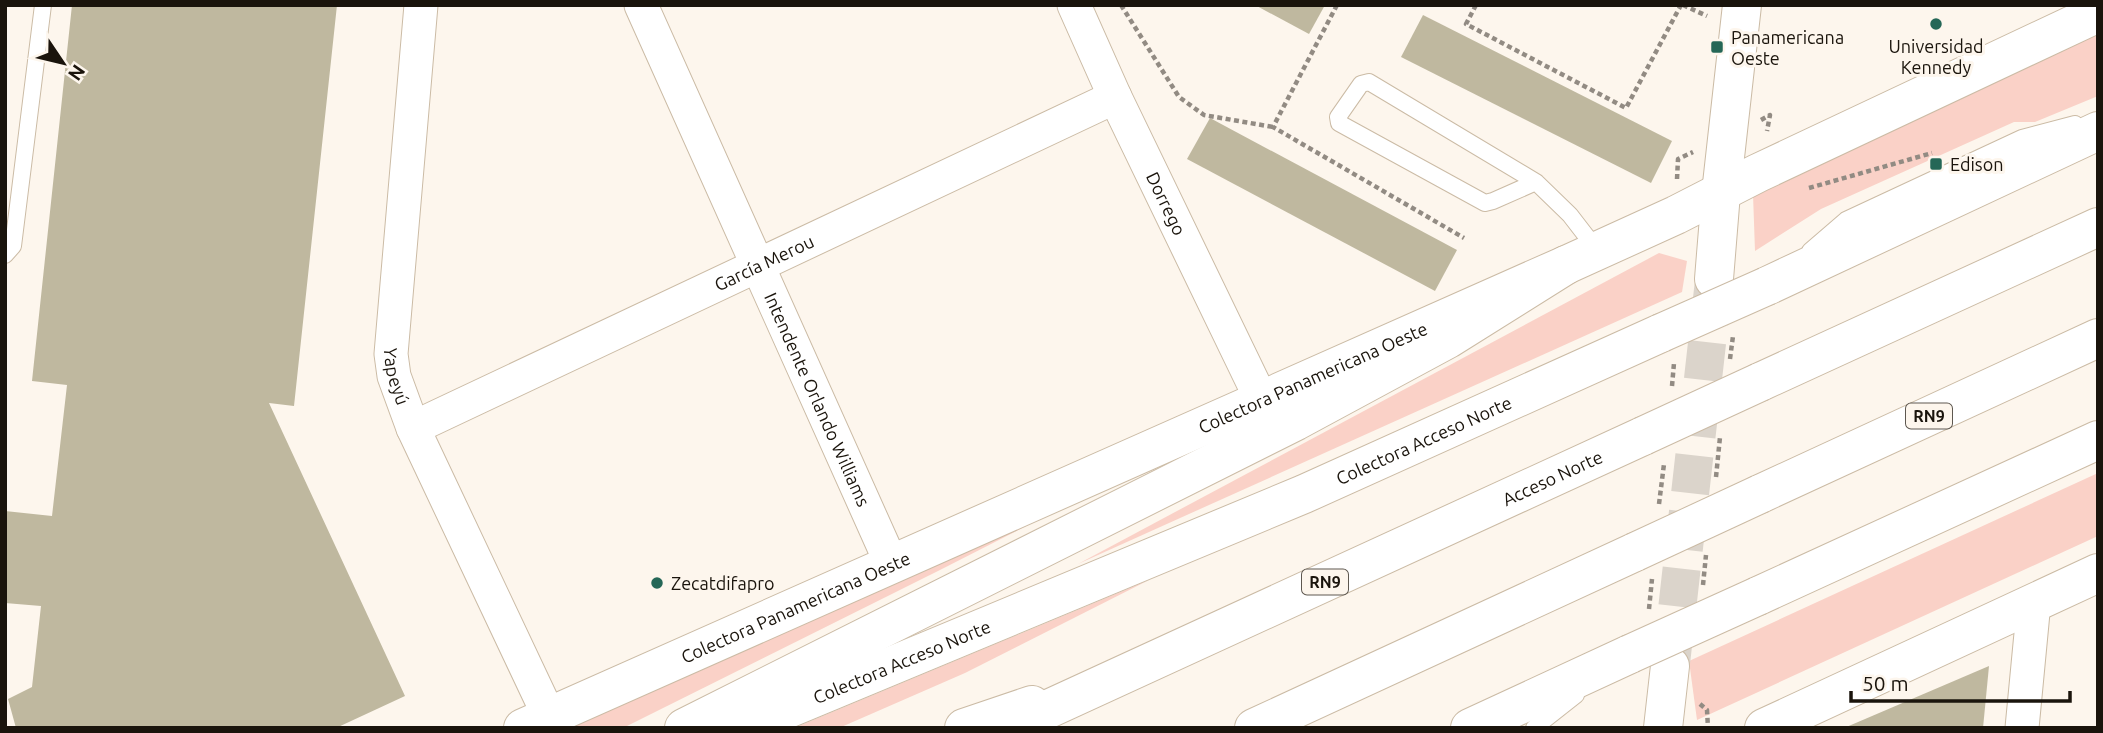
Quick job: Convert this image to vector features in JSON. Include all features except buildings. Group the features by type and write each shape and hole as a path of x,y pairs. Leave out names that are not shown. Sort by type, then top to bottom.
{"main road":[{"path":"1714,279 1721,193 1717,12"},
{"name":"Colectora Panamericana Oeste","path":"536,722 1581,258 2098,13"},
{"name":"Colectora Acceso Norte","path":"742,728 1304,494 1770,284 2098,131"},
{"name":"Acceso Norte","path":"1007,728 1643,436 1745,374 2098,227"},
{"path":"684,728 1296,421 1448,339 1581,258"},
{"name":"RN9","path":"1254,728 2098,338"},
{"path":"1470,728 2098,440"},
{"path":"1764,728 2098,573"},
{"path":"1664,728 1670,666"},
{"path":"964,728 1124,674"}],"street":[{"name":"Yapeyú","path":"421,5 391,354 394,376 413,428 536,722"},
{"name":"Intendente Orlando Williams","path":"641,5 891,563"},
{"name":"Dorrego","path":"1074,5 1115,97 1261,399"},
{"name":"García Merou","path":"413,428 1115,97"},
{"path":"2022,728 2034,603"}],"lane":[{"path":"5,255 13,246 43,5"},
{"path":"1536,182 1485,203 1339,123 1338,117 1361,84 1369,82 1536,182 1570,215 1581,258"},
{"path":"1770,284 1846,220 2022,138 2098,118"},
{"path":"1534,728 1627,655"}],"path":[{"path":"1121,5 1179,97 1204,115 1273,127"},
{"path":"1476,5 1466,24 1626,108 1682,5 1717,12"},
{"path":"1699,5 1717,12"},
{"path":"1734,326 1745,374"},
{"path":"1714,489 1721,435"},
{"path":"1701,598 1707,544"},
{"path":"1694,700 1707,710 1708,728"}],"shaded area":[{"path":"2098,33 2098,96 2035,122 2014,122 1821,209 1755,251 1753,194"},
{"path":"1659,253 1687,261 1682,292 1078,564"},
{"path":"1218,428 623,728 563,728"},
{"path":"2098,473 2098,536 1697,720 1689,661"},
{"path":"1149,580 965,673 839,728 794,728"}],"tunnel":[{"path":"1671,663 1714,281"}],"place":[{"name":"Universidad Kennedy","path":"1936,24"},
{"name":"Panamericana Oeste","path":"1717,47"},
{"name":"Edison","path":"1936,164"},
{"name":"Zecatdifapro","path":"657,583"}]}
